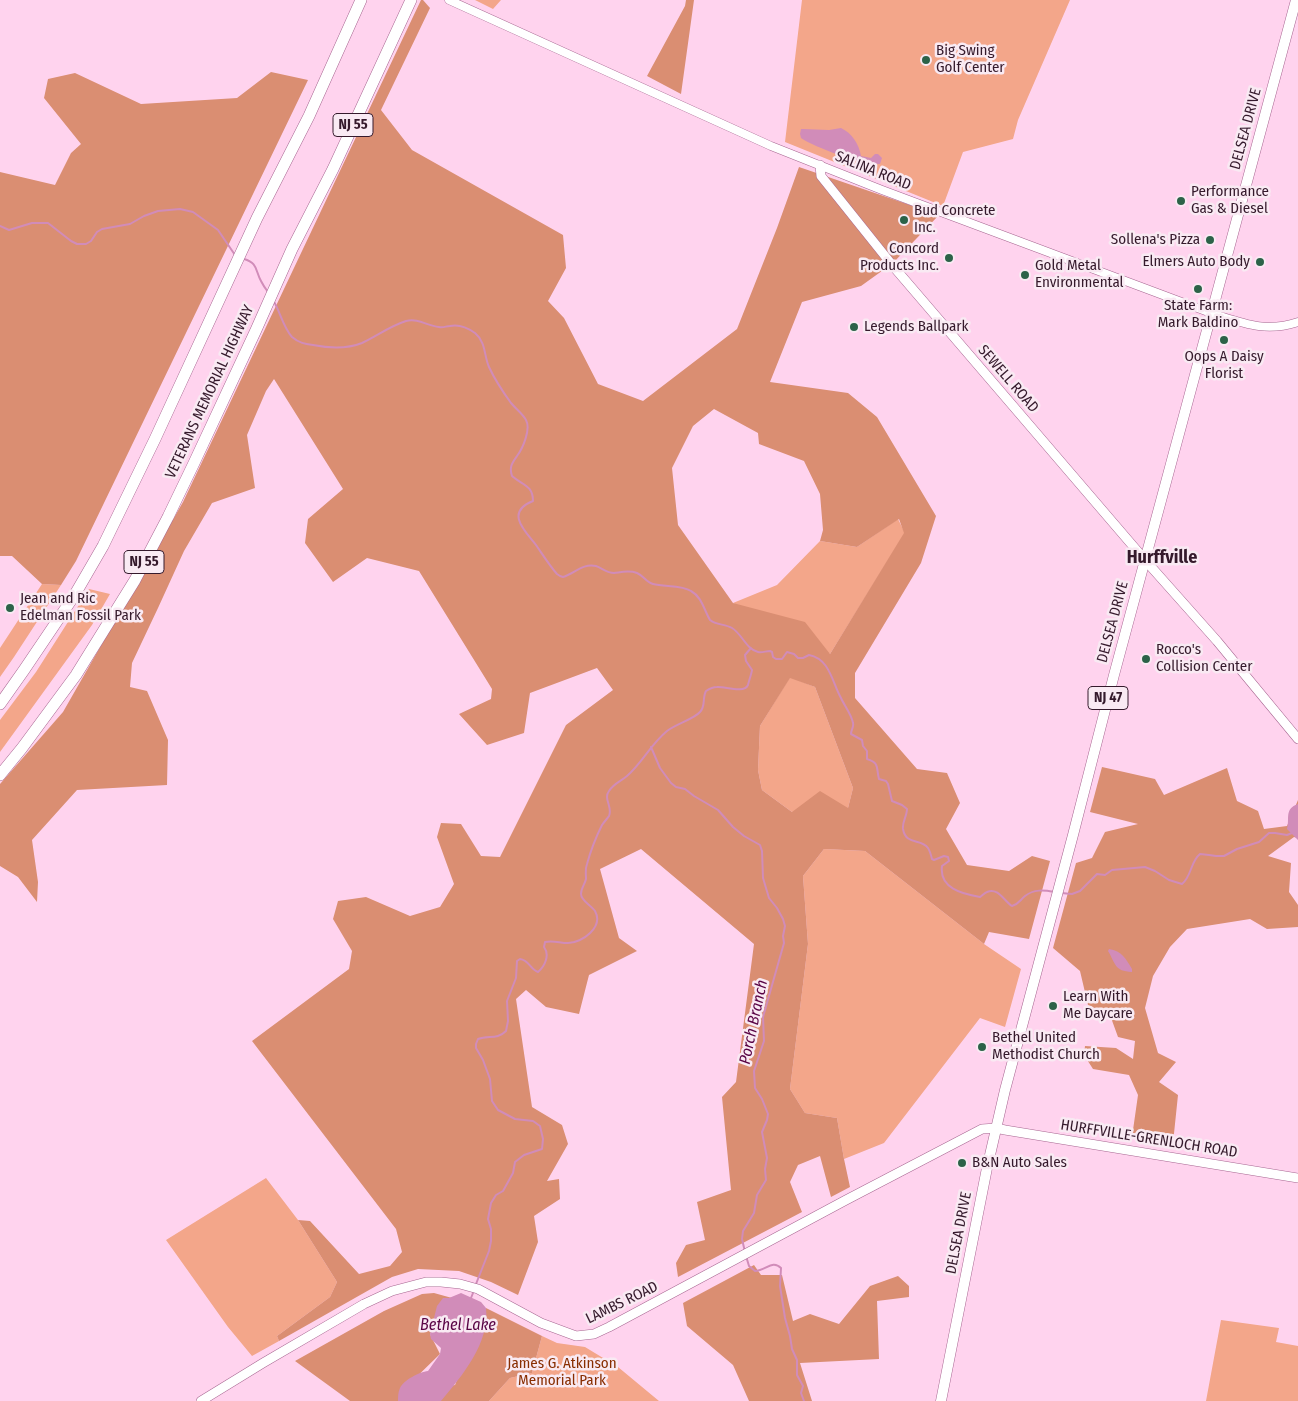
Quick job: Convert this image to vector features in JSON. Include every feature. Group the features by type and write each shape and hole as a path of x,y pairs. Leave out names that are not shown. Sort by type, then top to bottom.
{"highway":[{"name":"VETERANS MEMORIAL HIGHWAY","path":"0,704 65,609 103,546 257,218 309,116 362,0"},
{"name":"VETERANS MEMORIAL HIGHWAY","path":"0,775 76,675 135,580 172,510 292,249 333,169 411,0"}],"main road":[{"name":"DELSEA DRIVE","path":"941,1401 996,1128 1019,1034 1296,0"},
{"name":"SEWELL ROAD","path":"820,165 821,176 893,266 1205,628 1298,739"},
{"name":"HURFFVILLE-GRENLOCH ROAD","path":"996,1128 1298,1178"},
{"name":"LAMBS ROAD","path":"201,1401 364,1304 392,1291 426,1282 441,1282 472,1287 541,1323 576,1336 602,1331 982,1129 996,1128"}],"street":[{"name":"SALINA ROAD","path":"449,0 755,138 891,193 1239,322 1263,327 1280,327 1298,322"}],"green space":[{"path":"475,0 501,0 493,9"},
{"path":"802,0 1070,0 1018,120 1013,139 963,152 943,206 785,142"},
{"path":"898,519 905,533 830,654 733,603 777,585 820,541 857,547"},
{"path":"42,584 61,585 0,677 0,648"},
{"path":"89,589 110,594 92,625 0,752 0,720 36,672"},
{"path":"790,677 815,687 853,788 848,808 792,812 762,790 758,770 760,726"},
{"path":"824,849 865,851 984,944 1021,969 1005,1027 980,1018 884,1143 844,1159 837,1118 805,1113 790,1089 808,944 803,876"},
{"path":"266,1178 298,1220 337,1282 330,1297 277,1336 279,1341 252,1356 228,1327 166,1240"},
{"path":"1221,1320 1279,1328 1276,1342 1298,1346 1298,1401 1206,1401"},
{"name":"James G. Atkinson Memorial Park","path":"542,1336 557,1343 585,1347 618,1367 659,1401 489,1401 510,1378 532,1373"}],"shaded area":[{"path":"421,0 430,8 381,110 412,150 563,235 566,268 548,301 564,318 598,384 643,401 737,329 799,167 939,215 893,263 861,286 802,302 770,382 848,393 877,417 936,516 921,563 855,673 855,698 917,769 947,773 960,803 946,829 967,865 1009,871 1032,856 1050,861 1029,939 989,932 984,944 865,851 824,849 803,876 808,944 790,1089 805,1113 837,1118 850,1187 831,1197 820,1156 798,1165 790,1182 802,1212 678,1277 676,1263 686,1245 705,1240 697,1202 731,1190 722,1097 736,1082 754,944 641,849 600,869 619,938 637,951 589,975 579,1014 546,1007 526,990 516,999 532,1107 562,1125 568,1144 547,1181 559,1179 560,1199 534,1216 538,1242 518,1295 491,1282 459,1271 418,1269 392,1277 279,1341 277,1336 330,1297 337,1282 298,1220 310,1221 359,1274 390,1266 402,1252 396,1229 252,1041 349,969 352,951 333,919 338,901 366,897 410,916 440,907 454,884 437,837 441,823 461,824 481,856 500,857 566,725 613,690 597,668 530,693 524,733 487,745 459,714 491,699 492,689 419,571 367,558 333,582 305,543 308,519 343,489 274,379 266,391 247,435 255,488 212,503 184,551 132,663 130,687 147,691 168,740 167,785 77,790 32,840 38,882 37,902 18,877 0,866 0,784 63,712 183,502","holes":["714,409 758,433 759,444 804,461 820,494 823,530 820,541 857,547 899,519 904,533 830,654 805,622 733,603 678,525 672,468 693,426","790,678 815,687 853,788 848,808 820,791 792,812 762,790 758,770 760,726"]},
{"path":"686,0 694,0 681,94 647,76 685,6"},
{"path":"271,72 308,80 76,561 61,585 42,584 12,556 0,556 0,172 55,185 71,153 81,144 44,98 48,79 75,73 141,104 237,98"},
{"path":"1102,767 1155,779 1164,795 1227,768 1237,801 1258,811 1264,829 1287,826 1298,800 1298,838 1294,837 1268,856 1291,863 1289,892 1298,905 1298,927 1267,929 1250,919 1187,929 1170,947 1153,976 1145,1008 1158,1053 1176,1062 1159,1082 1178,1095 1173,1143 1132,1137 1138,1095 1129,1075 1093,1069 1084,1055 1085,1046 1116,1048 1133,1059 1135,1041 1118,1037 1110,1015 1088,1005 1080,971 1053,948 1076,863 1092,858 1105,832 1138,824 1090,812"},
{"path":"754,1265 761,1275 782,1275 793,1321 810,1314 839,1324 870,1286 898,1276 909,1286 909,1297 877,1301 879,1359 800,1363 812,1401 749,1401 733,1365 687,1326 683,1303"},
{"path":"434,1293 452,1298 430,1334 440,1354 399,1394 455,1385 486,1308 542,1336 532,1373 510,1378 489,1401 350,1401 295,1361 384,1311 422,1294"}],"water":[{"path":"841,128 854,139 859,147 861,156 871,158 878,154 882,158 880,164 851,159 828,151 801,138 800,134 801,129 829,130"},
{"path":"1298,804 1298,840 1287,829 1289,811"},
{"path":"1109,949 1123,956 1132,972 1122,970 1116,966 1108,951"},
{"name":"Bethel Lake","path":"461,1293 481,1302 486,1308 484,1334 466,1370 441,1401 398,1401 402,1385 412,1377 428,1371 440,1354 441,1348 431,1339 430,1334 437,1306 443,1298 449,1298"}],"waterway":[{"path":"0,226 9,230 32,223 48,223 71,241 77,244 86,244 102,229 130,224 158,211 180,209 193,212 218,230 235,255"},
{"path":"244,259 256,267 268,292"},
{"path":"273,300 286,329 292,337 300,342 325,347 356,345 394,326 411,320 441,327 460,326 475,333 483,345 487,363 496,381 511,403 525,418 528,428 527,433 524,443 512,463 511,473 512,476 529,488 533,501 525,505 520,510 518,516 522,527 557,574 563,577 591,565 611,573 634,572 653,584 687,589 695,594 710,620 732,628 754,650 759,652 770,651 776,659 782,659 787,652 794,654 798,658 809,655 816,657 822,661 830,672 851,717 853,724 851,734 862,740 863,746 867,751 867,759 876,764 879,779 886,781 888,784 892,801 907,809 903,826 907,838 925,845 934,860 944,856 948,857 949,861 942,866 942,874 948,885 959,892 980,897 987,892 994,891 1012,906 1032,892 1054,892"},
{"path":"476,1284 491,1241 491,1229 488,1219 491,1203 496,1195 503,1191 513,1173 515,1162 524,1155 542,1149 543,1139 540,1126 533,1121 515,1119 498,1110 492,1101 490,1079 476,1048 478,1039 496,1036 506,1031 508,1021 507,1001 516,978 517,961 523,960 538,972 546,960 545,942 574,942 590,933 597,923 595,911 583,899 581,892 586,879 586,868 592,849 602,825 610,813 607,794 615,784 632,771 667,731 700,712 703,707 706,691 716,687 746,688 752,670 746,661 745,655 751,648"},
{"name":"Porch Branch","path":"651,747 660,768 671,783 676,787 685,789 718,810 733,827 760,845 763,878 769,898 777,908 785,926 784,943 763,1017 764,1041 754,1071 755,1088 768,1114 762,1132 767,1158 766,1180 757,1195 754,1213 743,1231 742,1239 745,1252"},
{"path":"1061,893 1072,894 1080,891 1097,874 1105,875 1112,870 1145,867 1169,880 1182,884 1188,877 1194,861 1200,854 1224,856 1237,849 1259,842 1269,833 1287,835 1292,833"},
{"name":"Porch Branch","path":"746,1256 749,1266 755,1271 772,1265 781,1268 780,1286 785,1318 792,1349 797,1360 797,1375 803,1386 801,1393 804,1401"},
{"path":"471,1298 473,1293"}],"place":[{"name":"Big Swing Golf Center","path":"926,60"},
{"name":"Performance Gas & Diesel","path":"1181,201"},
{"name":"Bud Concrete Inc.","path":"904,220"},
{"name":"Sollena's Pizza","path":"1210,240"},
{"name":"Concord Products Inc.","path":"949,258"},
{"name":"Elmers Auto Body","path":"1260,262"},
{"name":"Gold Metal Environmental","path":"1025,275"},
{"name":"State Farm: Mark Baldino","path":"1198,289"},
{"name":"Legends Ballpark","path":"854,327"},
{"name":"Oops A Daisy Florist","path":"1224,340"},
{"name":"Jean and Ric Edelman Fossil Park","path":"10,608"},
{"name":"Rocco's Collision Center","path":"1146,659"},
{"name":"Learn With Me Daycare","path":"1053,1006"},
{"name":"Bethel United Methodist Church","path":"982,1047"},
{"name":"B&N Auto Sales","path":"962,1163"}],"district":[{"name":"Hurffville","path":"1162,558"}]}
